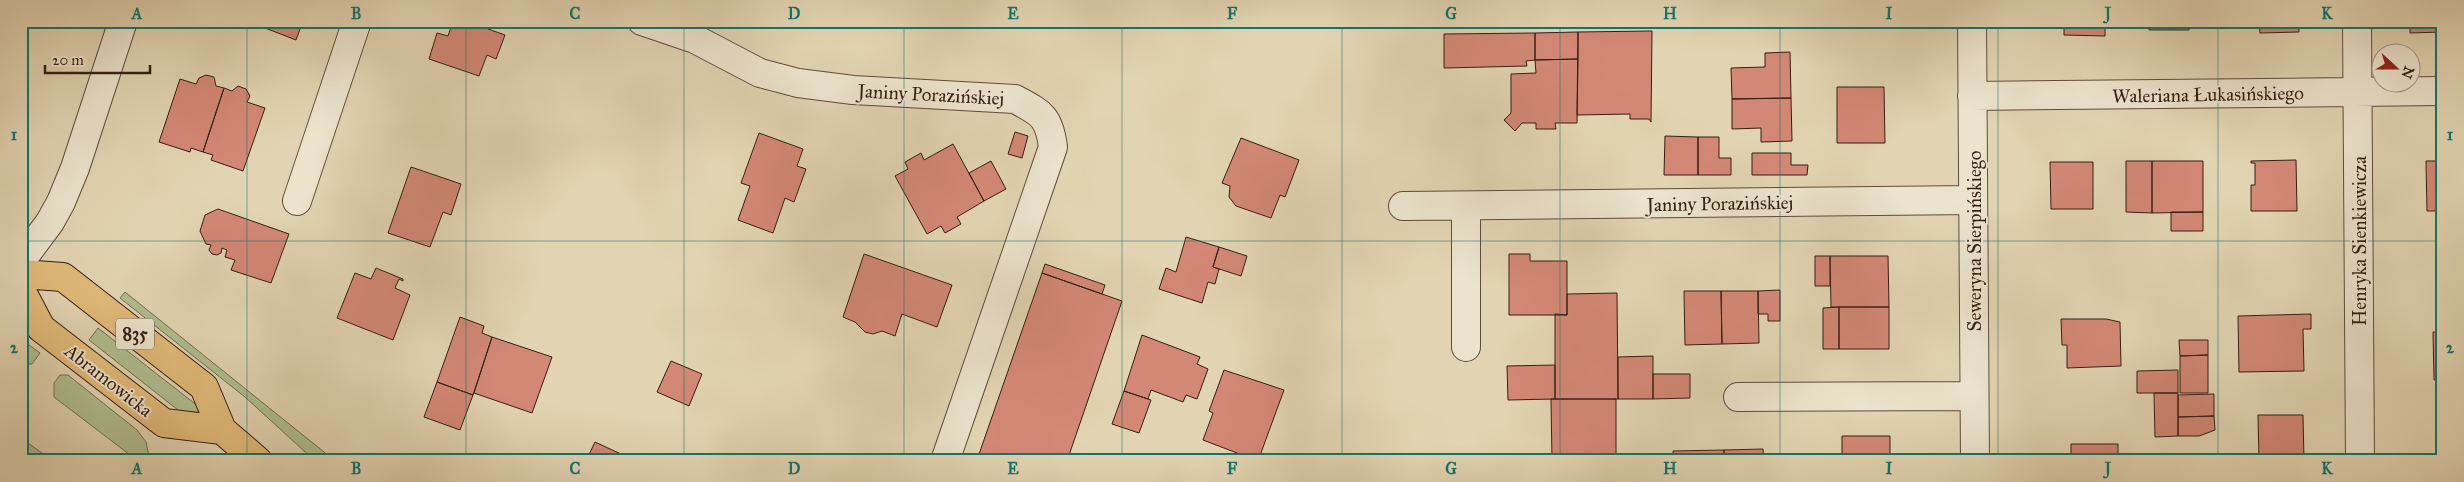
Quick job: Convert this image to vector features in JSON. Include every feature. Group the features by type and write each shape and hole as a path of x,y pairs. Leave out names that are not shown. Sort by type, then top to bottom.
{"main road":[{"name":"835","path":"21,274 63,277 204,388 222,430 258,461"},
{"name":"Abramowicka","path":"21,290 41,328 164,423 222,430"}],"street":[{"path":"21,261 50,222 61,202 75,168 123,21"},
{"path":"297,201 357,21"},
{"name":"Janiny Porazińskiej","path":"642,21 694,40 760,73 798,83 853,90 1015,99 1038,111 1050,127 1052,147 945,461"},
{"name":"Seweryna Sierpińskiego","path":"1972,21 1975,461"},
{"name":"Henryka Sienkiewicza","path":"2357,21 2360,461"},
{"name":"Waleriana Łukasińskiego","path":"1972,96 2443,91"},
{"name":"Janiny Porazińskiej","path":"1403,206 1973,200"},
{"path":"1466,206 1466,347"},
{"path":"1738,397 1974,396"}],"path":[{"path":"21,456 28,461"}],"green space":[{"path":"125,292 334,461 315,461 245,397 120,298"},
{"path":"98,328 203,410 206,418 192,421 89,340"},
{"path":"21,339 40,353 32,364 21,365"},
{"path":"60,375 68,375 137,430 146,442 150,461 138,461 54,397 54,383"},
{"path":"21,438 53,461 21,461"}],"building":[{"path":"247,21 303,21 296,40"},
{"path":"453,21 473,23 482,21 488,29 505,35 496,59 487,55 479,76 429,59 437,33 448,36"},
{"path":"1823,21 1882,21 1882,24 1823,24"},
{"path":"2064,21 2105,21 2105,36 2064,35"},
{"path":"2149,21 2189,21 2189,30 2149,30"},
{"path":"2259,21 2299,21 2299,32 2260,33"},
{"path":"2410,21 2443,21 2443,32 2410,33"},
{"path":"1652,31 1651,122 1649,119 1630,119 1630,114 1577,115 1578,32"},
{"path":"1578,32 1578,59 1535,60 1535,33"},
{"path":"1535,33 1535,60 1526,61 1527,66 1444,68 1444,34"},
{"path":"1790,52 1791,98 1732,99 1731,68 1765,67 1765,53"},
{"path":"1578,59 1577,123 1555,123 1556,129 1536,129 1536,123 1522,123 1515,131 1504,120 1511,113 1511,74 1536,73 1535,60"},
{"path":"206,75 214,77 216,86 224,88 203,152 191,148 190,152 159,142 180,79 196,84 199,78"},
{"path":"238,86 246,89 250,96 247,102 265,108 243,171 211,160 213,155 203,152 224,88 232,91"},
{"path":"1837,87 1884,87 1885,143 1837,143"},
{"path":"1791,98 1792,141 1761,142 1761,128 1732,129 1732,99"},
{"path":"1015,132 1028,136 1022,158 1008,154"},
{"path":"759,133 803,149 797,166 806,169 794,202 785,198 773,233 738,220 750,186 741,183"},
{"path":"1665,136 1698,137 1698,175 1664,175"},
{"path":"1698,137 1719,137 1719,158 1731,158 1731,175 1698,175"},
{"path":"1241,138 1299,160 1285,197 1280,195 1271,218 1236,206 1229,197 1230,186 1222,183"},
{"path":"953,144 984,201 957,217 961,224 945,233 941,226 927,234 895,176 908,169 905,162 921,153 924,160"},
{"path":"1752,153 1791,153 1791,165 1808,165 1807,175 1752,175"},
{"path":"2296,160 2297,211 2251,211 2251,185 2255,185 2255,163 2251,163 2251,161"},
{"path":"991,161 1006,189 984,201 969,173"},
{"path":"2126,161 2152,161 2152,213 2126,212"},
{"path":"2152,161 2203,161 2203,212 2152,213"},
{"path":"2426,161 2443,161 2443,211 2427,211"},
{"path":"2050,162 2093,162 2093,209 2051,209"},
{"path":"411,167 461,184 451,215 443,212 430,247 388,233"},
{"path":"218,209 289,234 271,283 231,270 235,260 225,257 227,250 222,248 221,253 217,255 212,254 209,250 211,245 206,244 200,231 205,215"},
{"path":"2171,212 2203,212 2203,231 2171,231"},
{"path":"1186,237 1219,247 1213,267 1219,269 1215,284 1208,282 1202,303 1159,289 1166,268 1176,272"},
{"path":"1219,247 1247,256 1241,276 1213,267"},
{"path":"864,254 952,285 937,327 902,314 895,336 882,331 873,334 865,332 855,322 843,317"},
{"path":"1509,254 1530,254 1530,261 1567,261 1567,315 1509,315"},
{"path":"1815,256 1830,256 1830,286 1815,286"},
{"path":"1830,256 1888,256 1889,307 1831,307"},
{"path":"1045,264 1105,285 1102,294 1042,273"},
{"path":"376,268 403,279 403,281 399,279 395,288 410,295 393,340 337,318 355,273 371,279"},
{"path":"1042,273 1122,301 1067,461 979,461 977,460"},
{"path":"1780,290 1780,321 1768,321 1768,314 1758,314 1758,291"},
{"path":"1684,291 1721,291 1722,344 1685,345"},
{"path":"1721,291 1758,291 1759,343 1722,344"},
{"path":"1617,293 1618,399 1555,399 1555,314 1567,315 1567,294"},
{"path":"1839,307 1889,307 1889,349 1839,349"},
{"path":"1839,307 1839,349 1823,349 1823,308"},
{"path":"2311,314 2311,329 2303,329 2304,371 2239,372 2238,316"},
{"path":"460,317 484,326 482,333 492,337 473,395 437,382"},
{"path":"2061,319 2106,319 2120,322 2121,366 2067,368 2067,345 2062,345"},
{"path":"2433,332 2443,332 2443,379 2434,380"},
{"path":"1142,335 1200,357 1197,364 1208,369 1197,399 1186,395 1183,402 1151,390 1148,399 1124,391"},
{"path":"492,337 552,357 532,413 474,393"},
{"path":"2179,340 2208,340 2208,355 2180,356"},
{"path":"2208,355 2208,393 2180,393 2180,356"},
{"path":"1653,356 1653,399 1618,399 1618,357"},
{"path":"671,361 702,374 689,406 657,392"},
{"path":"1555,365 1555,399 1508,400 1507,366"},
{"path":"1224,370 1284,390 1258,461 1203,440 1213,413 1209,411"},
{"path":"2178,370 2178,393 2137,393 2137,371"},
{"path":"1653,374 1690,374 1690,398 1653,399"},
{"path":"437,382 473,395 460,430 424,417"},
{"path":"1124,391 1151,400 1139,433 1112,424"},
{"path":"2154,393 2178,393 2178,436 2155,437"},
{"path":"2214,394 2214,416 2178,417 2178,395"},
{"path":"1551,399 1616,399 1616,461 1552,461"},
{"path":"2258,415 2303,415 2304,461 2259,461"},
{"path":"2214,416 2215,430 2199,436 2178,436 2178,417"},
{"path":"2436,422 2443,422 2443,458 2436,458"},
{"path":"1842,436 1890,436 1890,461 1842,461"},
{"path":"595,442 636,461 586,461"},
{"path":"2071,444 2118,444 2118,461 2071,461"},
{"path":"1763,449 1764,461 1724,461 1724,450"},
{"path":"1724,450 1724,461 1673,461 1673,451"}]}
